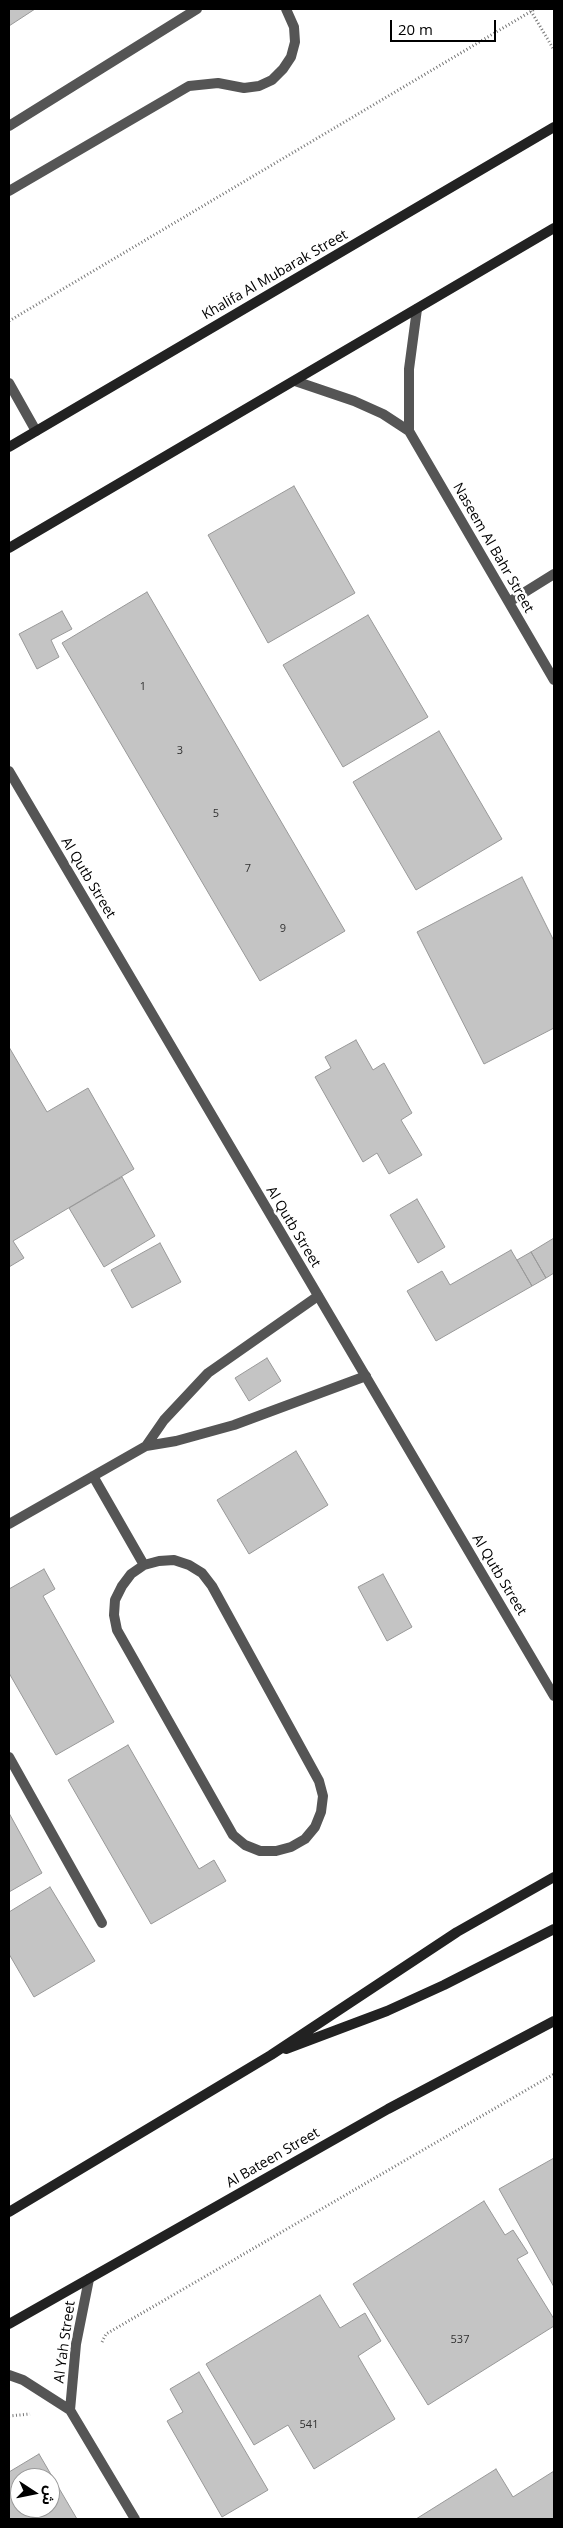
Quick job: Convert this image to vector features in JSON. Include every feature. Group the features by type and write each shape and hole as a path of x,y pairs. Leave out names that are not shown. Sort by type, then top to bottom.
{"main road":[{"name":"Khalifa Al Mubarak Street","path":"9,447 554,127"},
{"path":"9,548 554,228"},
{"path":"9,2212 271,2055 457,1932 554,1877"},
{"path":"271,2055 387,2011 554,1930"},
{"name":"Al Bateen Street","path":"9,2324 388,2109 554,2021"}],"street":[{"path":"9,126 197,9"},
{"path":"9,191 189,86 218,83 244,88 259,86 272,80 283,69 291,56 295,42 294,27 286,9"},
{"path":"409,431 409,369 418,309"},
{"name":"Naseem Al Bahr Street","path":"295,381 354,401 383,414 409,431 554,680"},
{"path":"9,383 36,431"},
{"path":"509,602 554,574"},
{"name":"Al Qutb Street","path":"9,771 554,1696"},
{"path":"146,1446 164,1420 208,1373 318,1296"},
{"path":"9,1524 146,1446 205,1434 234,1425 366,1376"},
{"path":"93,1476 144,1565"},
{"path":"159,1560 174,1560 189,1565 202,1573 212,1586 319,1781 323,1796 321,1812 315,1827 305,1839 291,1847 276,1851 260,1850 245,1845 233,1835 116,1630 115,1600 131,1574 144,1565 159,1560"},
{"path":"9,1757 102,1923"},
{"name":"Al Yah Street","path":"70,2410 76,2344 89,2278"},
{"name":"Al Yah Street","path":"9,2375 22,2380 70,2410 135,2519"}],"path":[{"path":"9,321 535,9"},
{"path":"531,11 554,50"},
{"path":"98,2351 106,2334 554,2074"},
{"path":"9,2416 70,2410"}],"building":[{"path":"9,9 35,9 9,26"},
{"path":"294,486 355,593 268,643 208,535"},
{"path":"147,592 345,931 260,981 62,643"},
{"path":"62,611 72,629 51,640 59,657 37,669 19,634"},
{"path":"368,615 428,717 343,767 283,665"},
{"path":"439,731 502,839 416,890 353,782"},
{"path":"522,877 554,941 554,1028 484,1064 417,932"},
{"path":"356,1040 373,1070 384,1063 412,1113 401,1120 422,1155 389,1174 377,1153 363,1162 315,1077 331,1068 325,1057"},
{"path":"9,1047 47,1112 88,1088 134,1169 13,1241 24,1258 9,1267"},
{"path":"122,1177 155,1236 104,1267 69,1208"},
{"path":"417,1199 445,1247 418,1263 390,1215"},
{"path":"554,1238 554,1273 546,1278 531,1252"},
{"path":"160,1243 181,1282 132,1308 111,1270"},
{"path":"511,1250 532,1286 436,1341 407,1291 442,1271 450,1285"},
{"path":"531,1252 546,1278 532,1286 517,1260"},
{"path":"267,1358 281,1381 249,1401 235,1378"},
{"path":"296,1451 328,1505 249,1554 217,1500"},
{"path":"44,1569 55,1589 43,1596 114,1722 56,1755 9,1673 9,1589"},
{"path":"383,1574 412,1627 387,1641 358,1587"},
{"path":"128,1745 199,1869 214,1860 226,1881 151,1924 68,1780"},
{"path":"9,1813 42,1873 9,1892"},
{"path":"50,1887 95,1961 34,1997 9,1954 9,1912"},
{"path":"554,2158 554,2287 499,2189"},
{"path":"484,2201 505,2235 513,2230 528,2253 517,2259 554,2319 554,2326 428,2405 353,2284"},
{"path":"320,2295 340,2328 365,2313 381,2341 358,2356 395,2419 314,2469 288,2425 254,2445 206,2364"},
{"path":"199,2372 268,2490 222,2517 167,2421 183,2412 170,2389"},
{"path":"39,2454 47,2468 16,2468"},
{"path":"496,2469 513,2497 554,2471 554,2519 416,2519"},
{"path":"10,2471 10,2518 60,2518 60,2490 77,2519 9,2519"}]}
